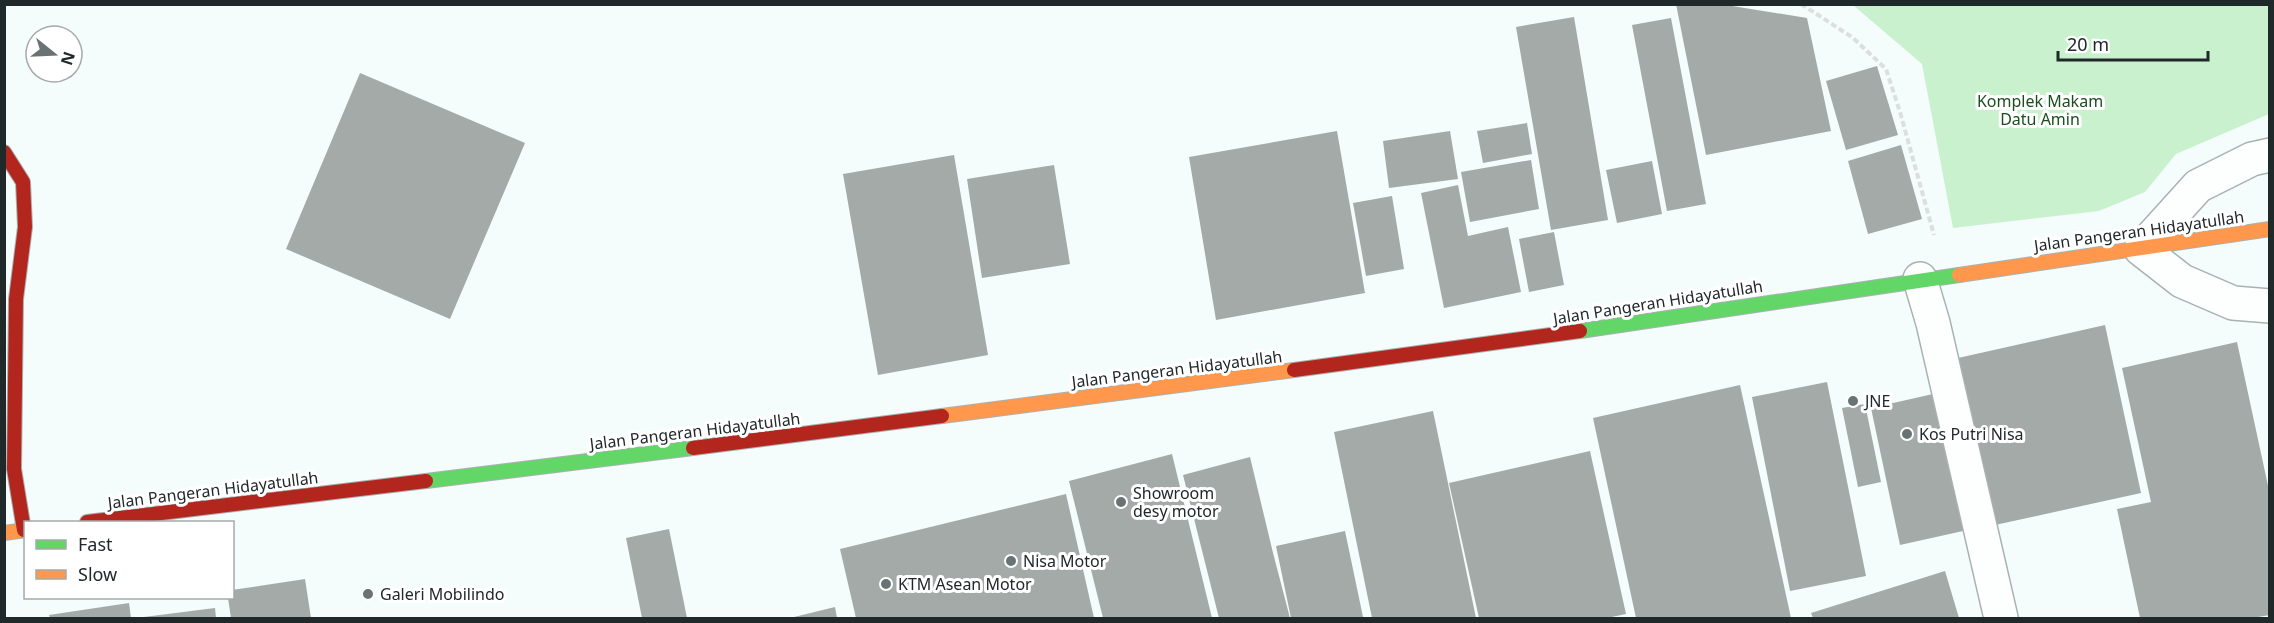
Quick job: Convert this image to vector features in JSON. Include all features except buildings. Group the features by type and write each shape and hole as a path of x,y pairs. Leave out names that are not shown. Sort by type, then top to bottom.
{"main road":[{"path":"4,152 23,182 25,227 16,299 14,469 24,524"},
{"name":"Jalan Pangeran Hidayatullah","path":"95,521 776,438 1458,349 2270,229"},
{"path":"4,533 24,530"}],"street":[{"path":"2270,155 2252,159 2198,186 2141,249 2182,280 2233,303 2270,306"},
{"path":"1933,278 1933,323 2001,618"}],"path":[{"path":"1801,4 1852,37 1886,69 1900,112 1933,278"}],"green space":[{"name":"Komplek Makam Datu Amin","path":"1853,5 2269,5 2269,114 2176,154 2145,192 2099,211 1953,228 1922,64"}],"traffic: fast":[{"path":"1580,331 1959,275"},
{"path":"426,481 693,448"}],"traffic: slow":[{"path":"1959,275 2270,229"},
{"path":"942,416 1294,370"},
{"path":"4,533 24,530"}],"traffic: jam":[{"path":"4,152 23,182 25,227 16,299 14,469 24,530"},
{"path":"1294,370 1580,331"},
{"path":"693,448 942,416"},
{"path":"95,521 426,481"}],"place":[{"name":"JNE","path":"1853,401"},
{"name":"Kos Putri Nisa","path":"1907,434"},
{"name":"Showroom desy motor","path":"1121,502"},
{"name":"Nisa Motor","path":"1011,561"},
{"name":"KTM Asean Motor","path":"886,584"},
{"name":"Galeri Mobilindo","path":"368,594"}]}
